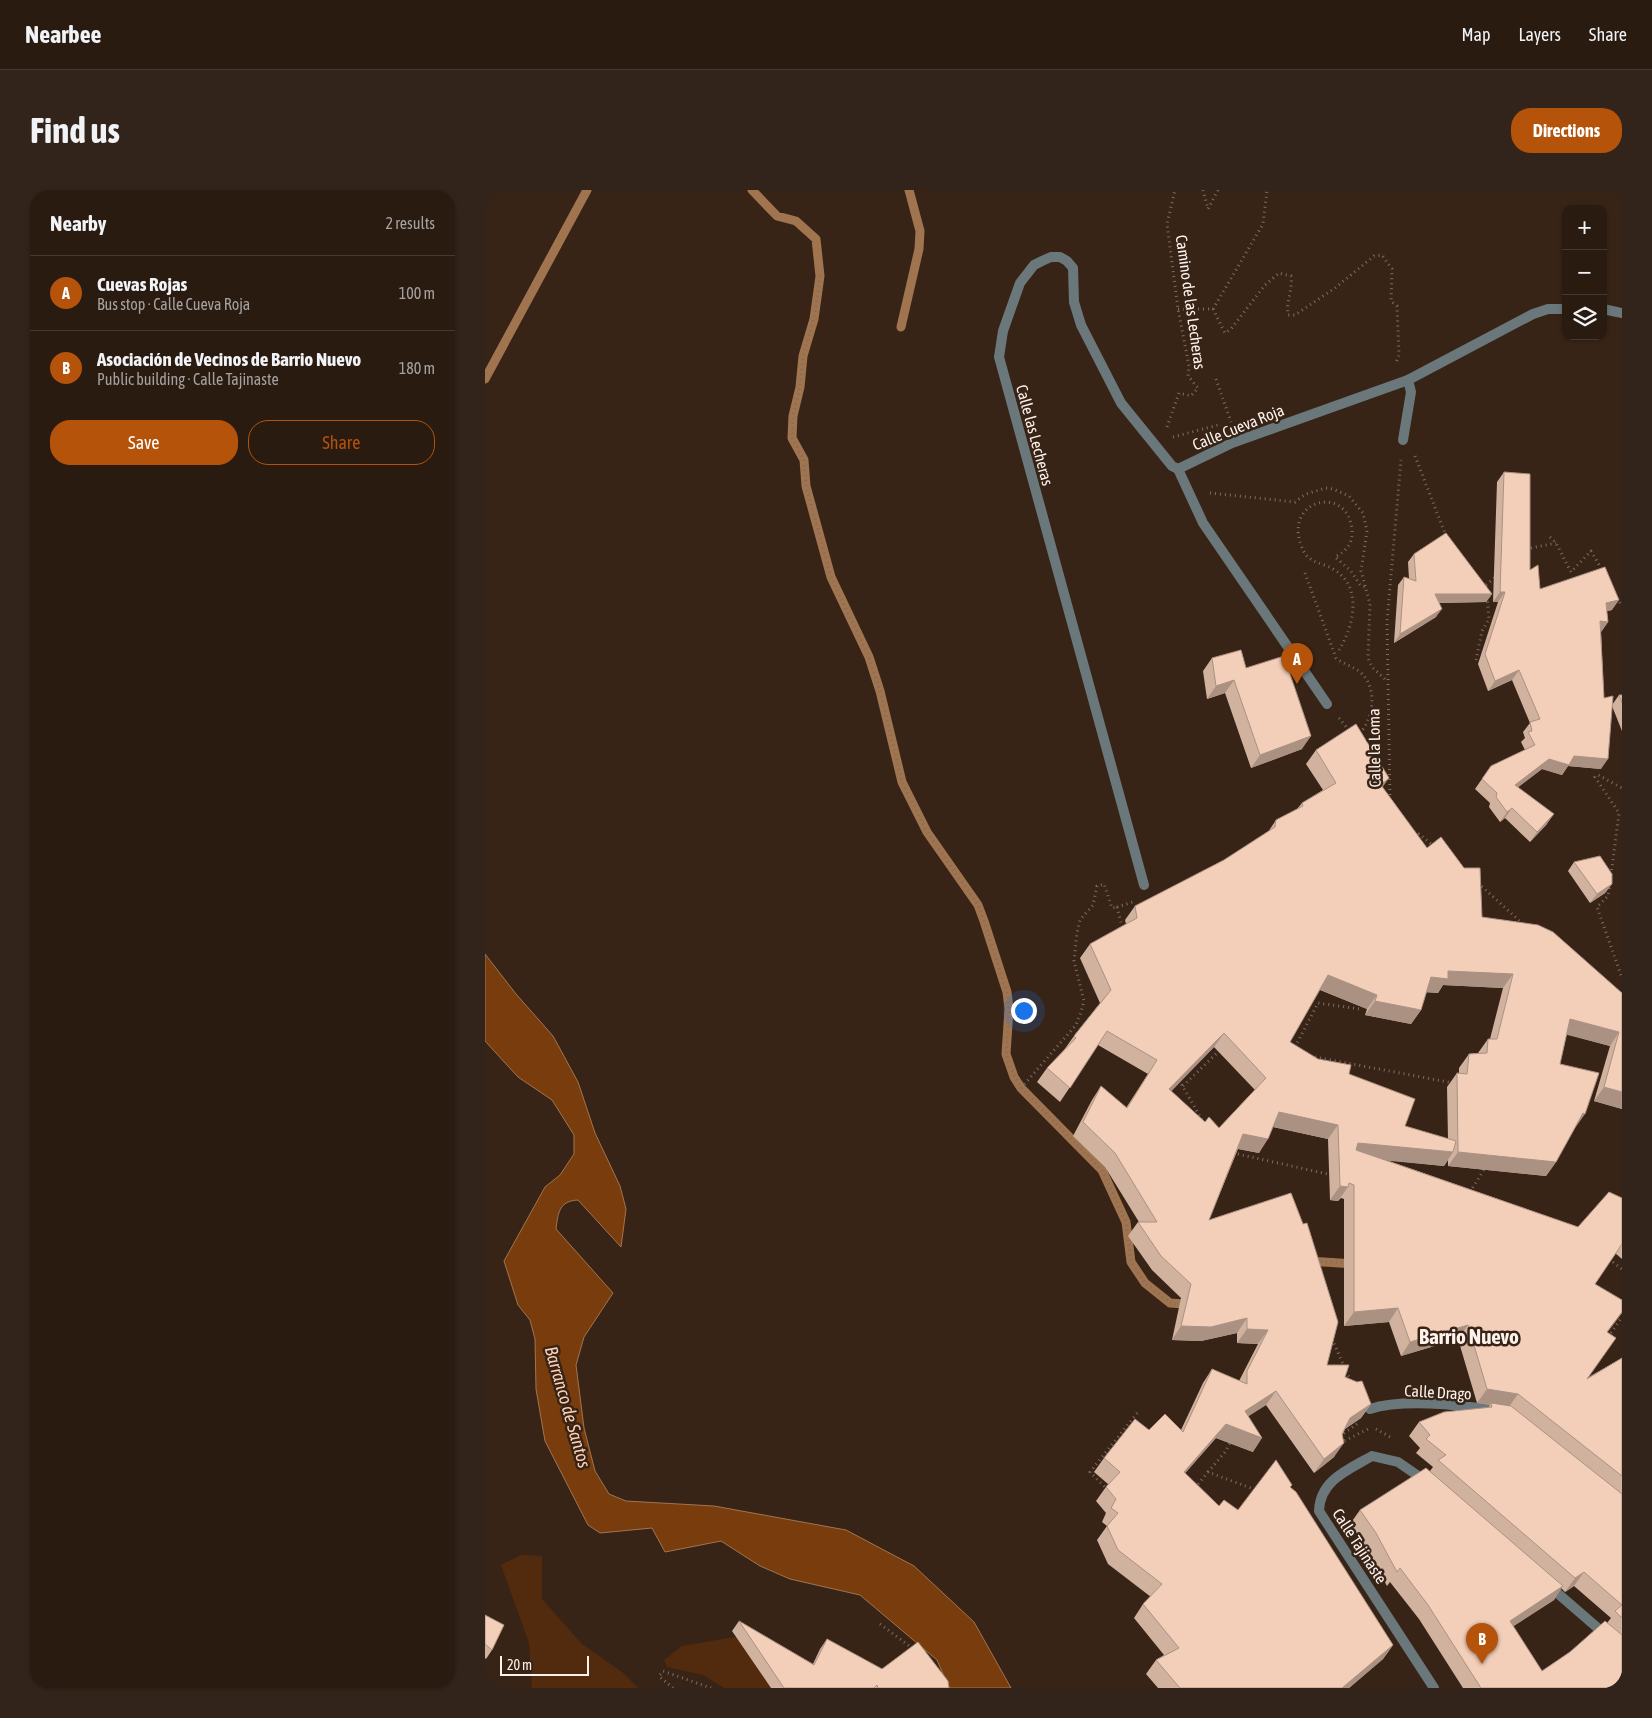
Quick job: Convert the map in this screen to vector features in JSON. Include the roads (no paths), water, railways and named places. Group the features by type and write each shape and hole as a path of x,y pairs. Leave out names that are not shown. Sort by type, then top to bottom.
{"street":[{"name":"Calle las Lecheras","path":"1144,885 999,357 1000,342 1015,293 1034,265 1051,257 1060,257 1073,268 1076,312 1121,403 1172,466 1178,468"},
{"name":"Calle Cueva Roja","path":"1327,704 1203,523 1178,468 1232,443 1408,380 1533,314 1547,309 1562,309"},
{"path":"1607,310 1622,313"},
{"path":"1403,440 1411,392 1408,380"},
{"name":"Calle Drago","path":"1370,1408 1384,1404 1436,1405 1504,1413"},
{"name":"Calle Tajinaste","path":"1434,1688 1319,1510 1320,1497 1327,1485 1347,1470 1372,1456 1398,1462 1416,1472 1439,1492"},
{"path":"1543,1581 1622,1649"}],"water":[{"name":"Barranco de Santos","path":"485,954 516,994 553,1036 578,1082 595,1133 620,1186 626,1209 621,1247 578,1200 563,1205 559,1213 556,1229 613,1293 584,1337 576,1365 584,1428 595,1471 609,1494 626,1501 714,1506 846,1530 914,1566 974,1622 1011,1688 949,1688 937,1660 860,1595 790,1579 760,1566 721,1541 665,1552 652,1528 600,1533 588,1525 545,1441 536,1389 535,1339 530,1320 518,1305 504,1261 545,1187 560,1175 574,1154 574,1135 552,1100 518,1077 485,1041"}],"waterway":[{"path":"485,379 587,190"},
{"path":"752,190 777,216 796,221 816,239 820,276 814,319 803,356 800,387 793,416 792,438 804,460 806,486 831,577 869,657 880,691 902,782 927,832 978,905 984,921 1007,992 1009,1009 1006,1054 1014,1077 1021,1088 1102,1170 1126,1222 1131,1262 1145,1283 1170,1303 1184,1304 1190,1302"},
{"path":"901,327 919,249 920,231 909,190"},
{"path":"1308,1261 1355,1264"}],"place":[{"name":"Cuevas Rojas","path":"1297,684"},
{"name":"Asociación de Vecinos de Barrio Nuevo","path":"1482,1664"}],"district":[{"name":"Barrio Nuevo","path":"1469,1336"}]}
